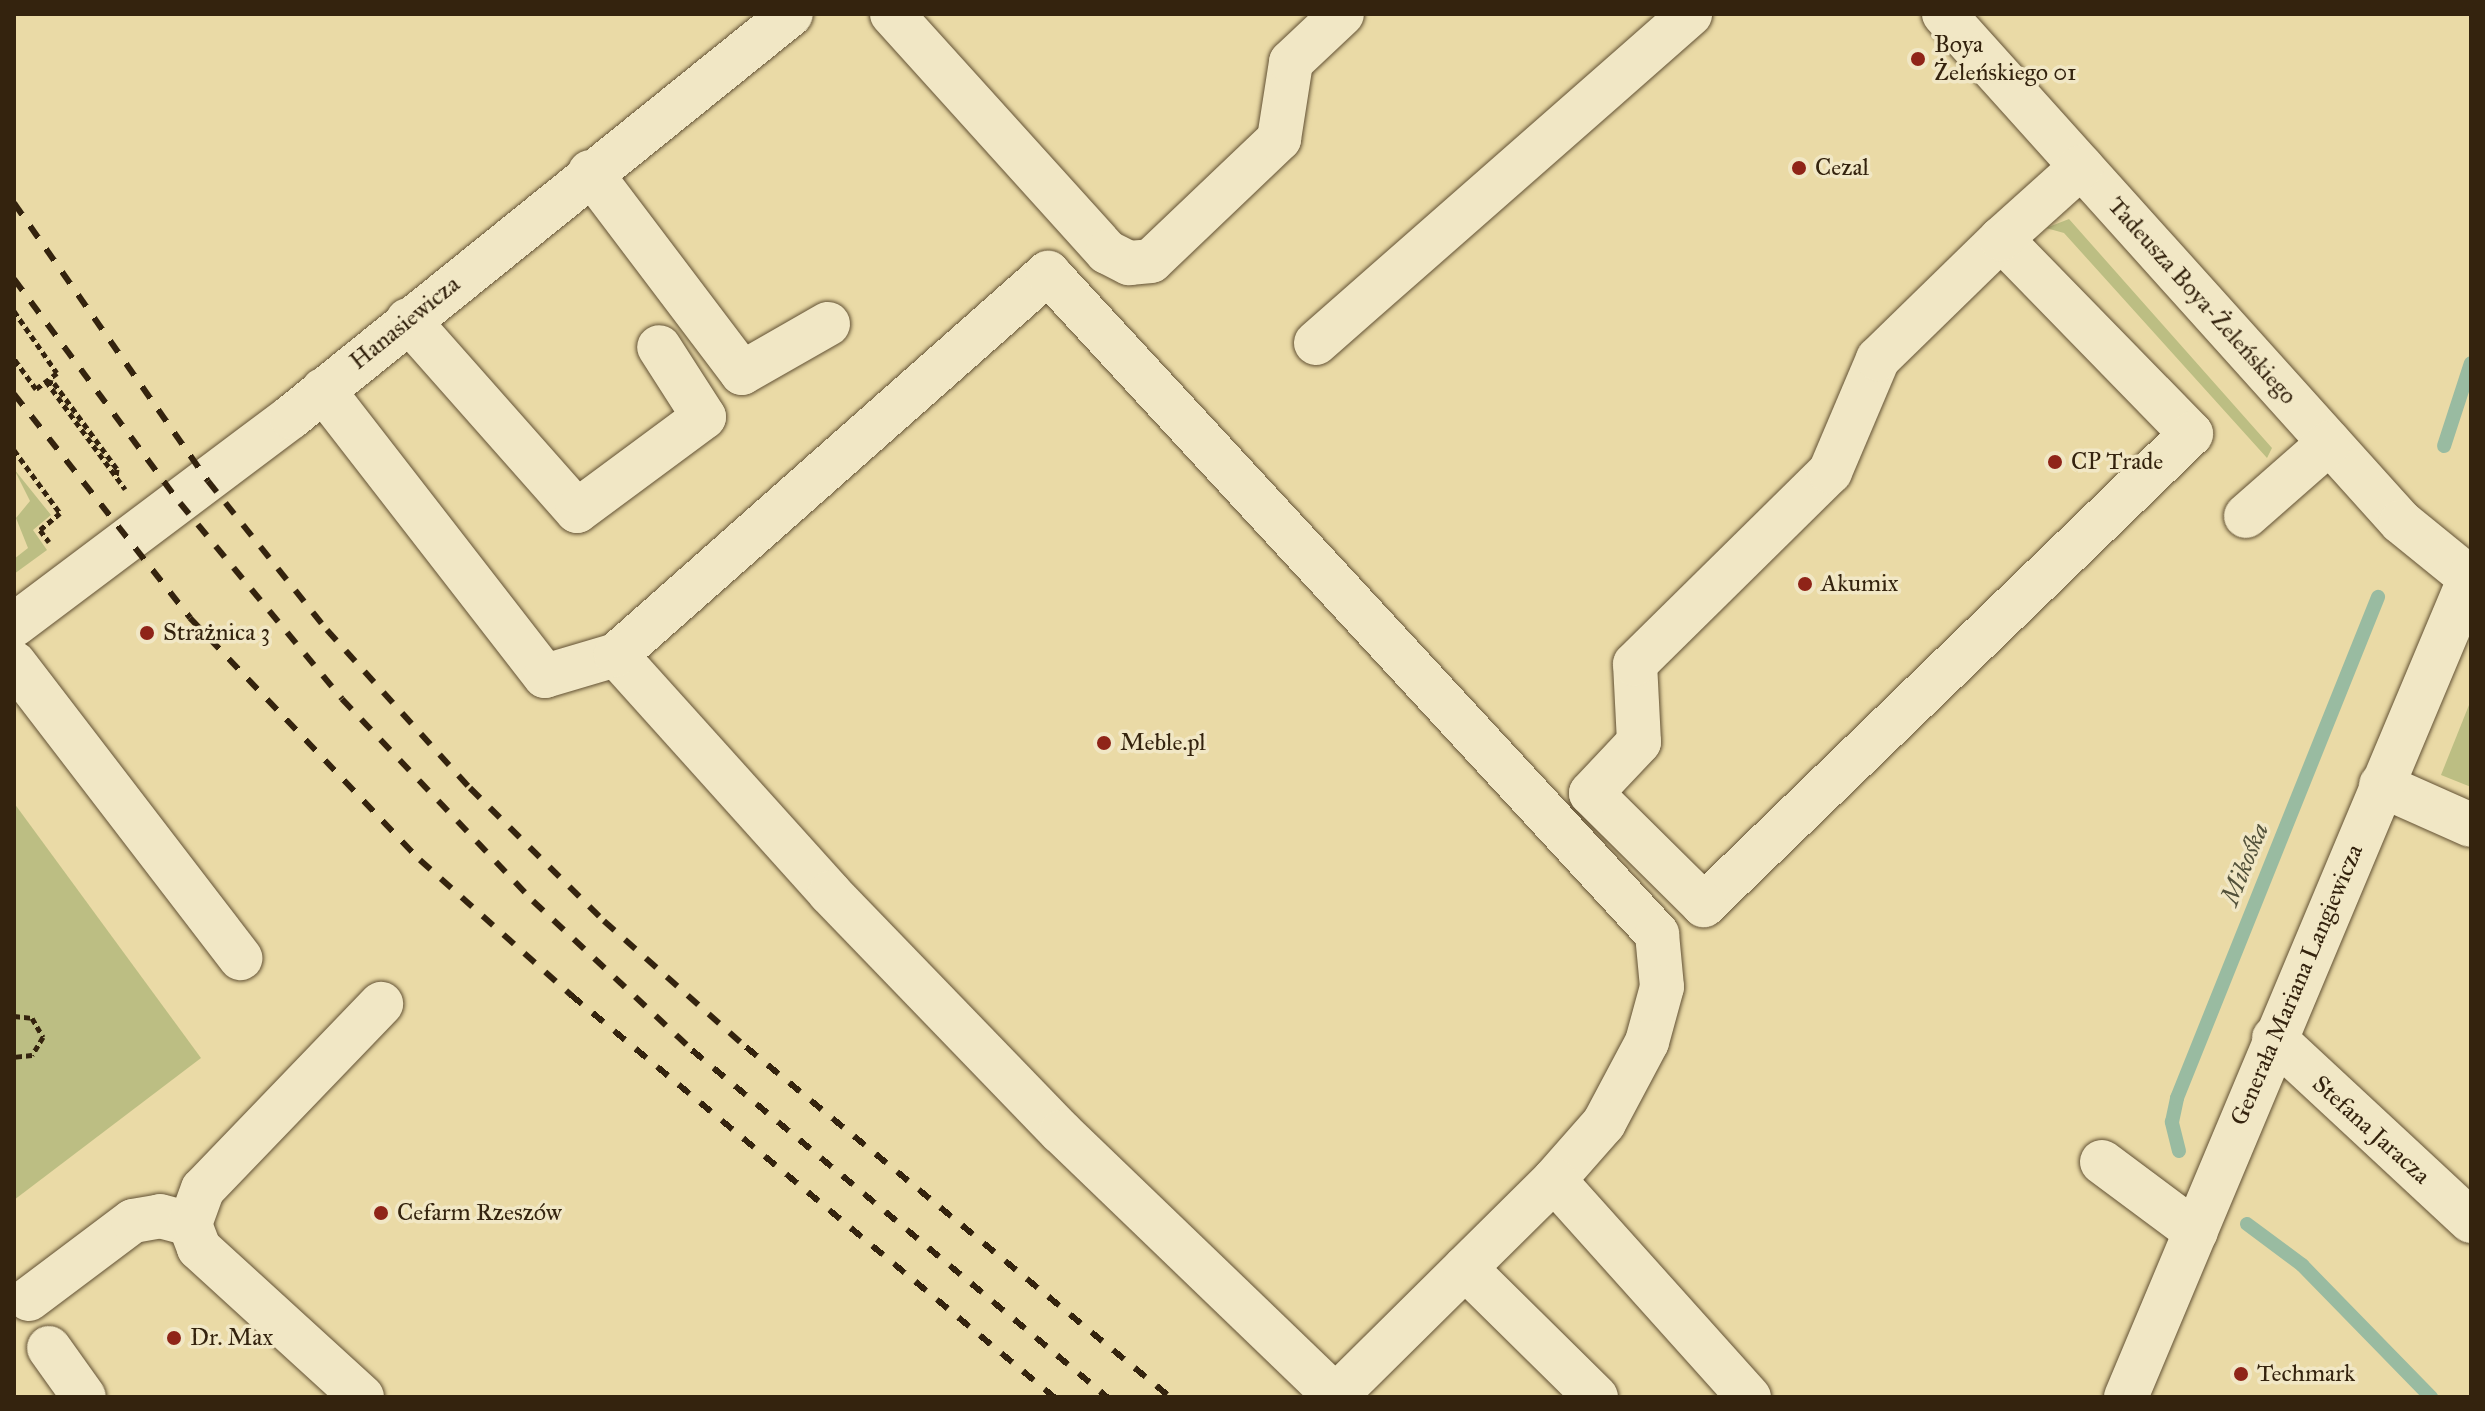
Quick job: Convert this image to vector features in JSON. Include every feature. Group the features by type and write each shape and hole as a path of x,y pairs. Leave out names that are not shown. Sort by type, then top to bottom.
{"street":[{"name":"Hanasiewicza","path":"14,625 323,390 590,172 791,14"},
{"path":"892,14 1107,252 1129,263 1151,261 1279,139 1291,62 1342,14"},
{"path":"1316,343 1690,14"},
{"name":"Tadeusza Boya-Żeleńskiego","path":"1944,14 2401,522 2470,576"},
{"path":"2001,239 2191,434 1704,905 1591,793 1639,742 1635,664 1830,472 1878,359 2001,239 2081,167"},
{"path":"590,172 742,373 828,324"},
{"path":"323,390 545,676 616,655 1048,273 1657,934 1662,987 1647,1042 1604,1123 1554,1180 1336,1397 1061,1132 830,893 616,655"},
{"path":"408,320 577,511 704,417 659,347"},
{"path":"2246,516 2329,443"},
{"name":"Generała Mariana Langiewicza","path":"2126,1397 2470,576"},
{"path":"14,663 240,958"},
{"path":"2381,785 2471,825"},
{"path":"362,1397 199,1248 190,1224 203,1189 381,1004"},
{"name":"Stefana Jaracza","path":"2274,1038 2471,1221"},
{"path":"2102,1162 2196,1232"},
{"path":"1554,1180 1749,1397"},
{"path":"29,1299 133,1221 160,1216 190,1224"},
{"path":"1465,1268 1596,1397"},
{"path":"49,1348 84,1397"}],"path":[{"path":"14,311 57,373 36,389 14,359"},
{"path":"46,381 54,383 117,469 116,477 46,381"},
{"path":"14,450 60,513 40,530 57,552"},
{"path":"14,1057 32,1055 43,1037 39,1023 16,1014"}],"green space":[{"path":"2069,219 2272,448 2267,458 2064,233 2046,228"},
{"path":"14,469 51,515 33,530 47,550 14,574 14,559 28,548 16,518 30,501"},
{"path":"2471,700 2471,787 2441,775"},
{"path":"14,803 201,1058 14,1200"}],"waterway":[{"name":"Mikośka","path":"2444,446 2471,363"},
{"name":"Mikośka","path":"2179,1151 2172,1122 2177,1098 2378,597"},
{"name":"Mikośka","path":"2247,1224 2302,1265 2431,1397"}],"railway":[{"path":"14,203 208,481 327,630 470,788 604,921 746,1047 1170,1397"},
{"path":"14,279 180,503 342,699 533,901 692,1050 1107,1397"},
{"path":"14,394 190,618 420,860 571,995 1054,1397"}],"place":[{"name":"Boya Żeleńskiego 01","path":"1918,59"},
{"name":"Cezal","path":"1799,168"},
{"name":"CP Trade","path":"2055,462"},
{"name":"Akumix","path":"1805,584"},
{"name":"Strażnica 3","path":"147,633"},
{"name":"Meble.pl","path":"1104,743"},
{"name":"Cefarm Rzeszów","path":"381,1213"},
{"name":"Dr. Max","path":"174,1338"},
{"name":"Techmark","path":"2241,1374"}]}
